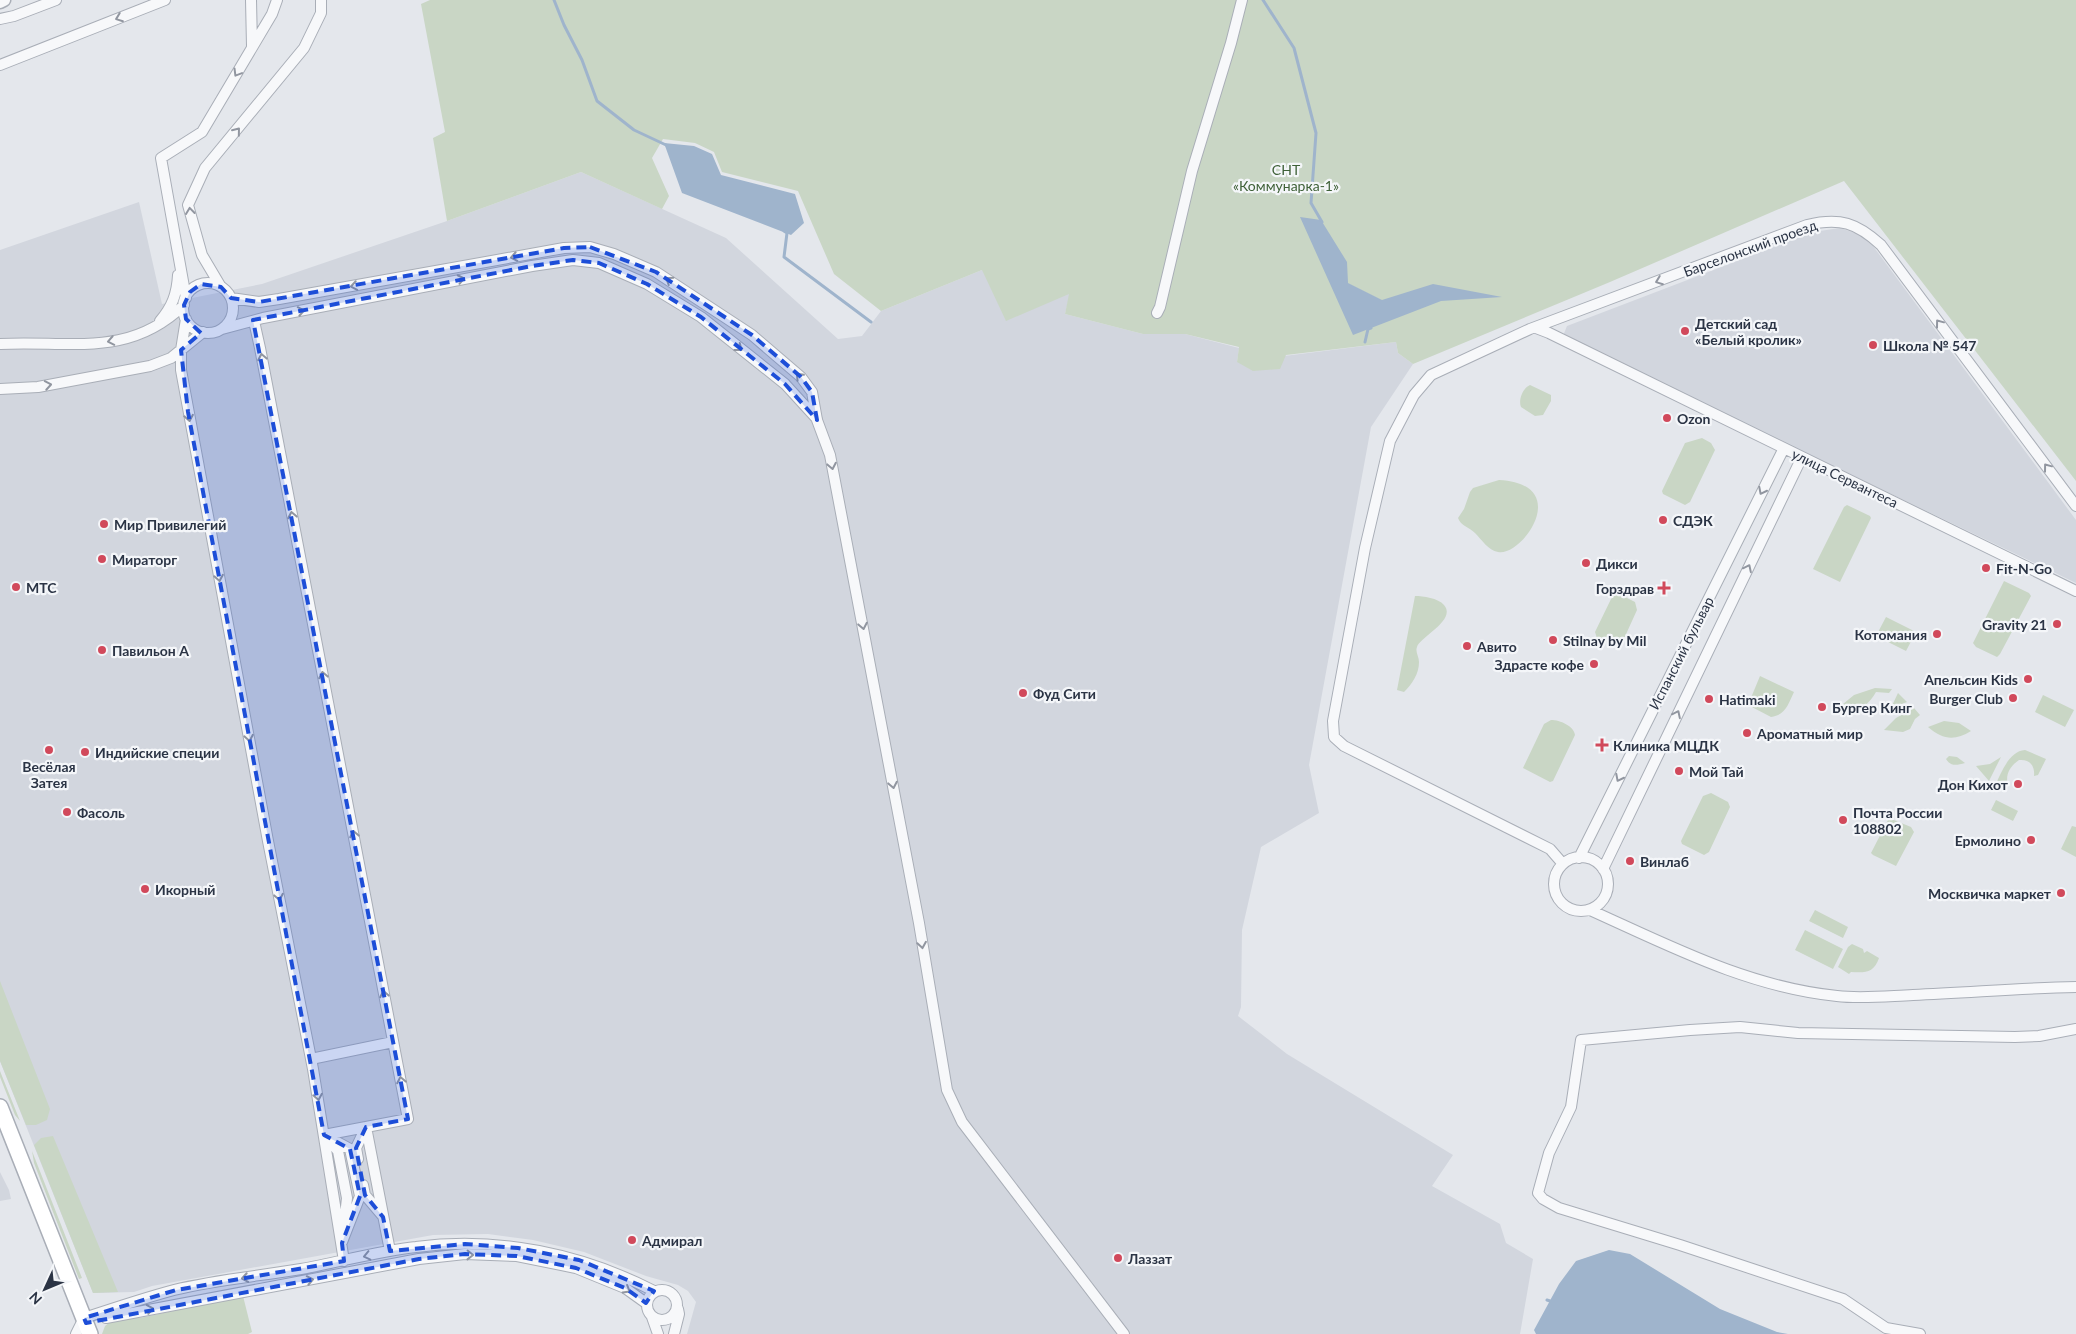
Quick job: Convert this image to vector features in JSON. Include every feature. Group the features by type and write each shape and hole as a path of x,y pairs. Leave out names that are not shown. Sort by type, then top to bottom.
{"main road":[{"path":"0,1107 84,1329"}],"street":[{"path":"0,2 4,0"},
{"path":"0,19 14,16 56,0"},
{"path":"0,65 165,0"},
{"path":"251,0 252,47"},
{"path":"277,0 272,14 202,132 160,158 185,301 186,319 181,350 181,370 188,412 268,841 311,1059 344,1261"},
{"path":"222,329 231,319 233,312 231,298 221,287 202,255 188,205 205,168 304,48 321,13 321,0"},
{"path":"1157,313 1160,308 1192,171 1231,43 1242,0"},
{"name":"Барселонский проезд","path":"1563,864 1550,849 1344,746 1334,737 1332,728 1365,548 1392,436 1414,395 1431,375 1523,332 1807,225 1822,221 1838,221 1868,233 1881,245 2076,506"},
{"path":"231,298 259,302 279,300 564,248 590,247 614,254 656,272 752,335 800,377 812,392 817,420 830,455 917,913 947,1090 962,1122 1124,1334"},
{"path":"142,335 162,318 176,296 178,260"},
{"path":"186,319 191,326 202,332 209,333 254,320 532,266 573,260 599,263 647,284 701,317 785,384 817,420"},
{"path":"0,344 28,342 79,346 142,335 172,316 195,288 201,284 215,284 221,287"},
{"path":"1560,338 1556,329 1563,318"},
{"path":"254,320 408,1119 324,1135"},
{"name":"улица Сервантеса","path":"1536,328 1560,338 2076,591"},
{"path":"0,389 38,387 150,366 170,358 202,332"},
{"name":"Испанский бульвар","path":"1579,858 1784,448"},
{"name":"Испанский бульвар","path":"1603,869 1802,457"},
{"path":"1590,910 1603,899 1607,892 1608,883 1603,869 1596,862 1588,858 1579,858 1563,864 1557,871 1554,880 1554,890 1564,905 1572,910 1590,910 1720,967 1777,985 1830,995 1886,996 2076,987"},
{"path":"1920,1334 1886,1328 1843,1299 1680,1245 1558,1208 1542,1199 1538,1193 1549,1153 1571,1107 1581,1040 1740,1027 1798,1033 1958,1037 2039,1036 2076,1029"},
{"path":"311,1059 393,1042"},
{"path":"366,1127 374,1144 384,1191 383,1217 390,1250"},
{"path":"366,1127 356,1148 360,1171 365,1195 383,1217"},
{"path":"324,1135 345,1150 354,1197 342,1243"},
{"path":"84,1329 176,1290 344,1261 390,1250 418,1246 465,1244 518,1248 579,1260 630,1278 654,1291"},
{"path":"84,1329 123,1313 419,1259 465,1254 517,1256 576,1268 625,1288 646,1304"},
{"path":"658,1334 646,1304 648,1297 654,1291 660,1289 669,1291 676,1298 680,1314 674,1334"},
{"path":"652,1317 660,1320 669,1319 676,1312 677,1303"}],"highlighted area":[{"path":"590,247 656,272 720,313 752,335 801,377 812,392 817,420 785,384 701,317 647,284 599,263 573,260 532,266 253,320 408,1119 366,1127 356,1148 365,1195 383,1217 390,1251 465,1244 518,1248 579,1260 654,1291 646,1303 625,1288 576,1268 517,1256 465,1254 419,1259 86,1323 84,1318 176,1290 344,1261 342,1243 360,1196 350,1149 324,1135 188,412 181,350 201,333 186,319 184,305 190,292 201,284 221,287 231,298 259,302 564,248"}],"shaded area":[{"name":"Фуд Сити","path":"581,172 726,238 838,339 862,336 881,311 982,270 1070,294 1065,314 1143,334 1185,334 1239,348 1237,362 1396,342 1398,353 1413,364 1371,427 1309,765 1319,813 1261,847 1242,930 1241,1007 1238,1016 1287,1054 1453,1155 1432,1186 1500,1224 1506,1243 1533,1259 1520,1334 687,1334 696,1302 688,1291 678,1285 646,1276 584,1252 533,1240 488,1234 433,1235 152,1286 134,1292 93,1293 0,1061 0,250 139,202 162,304 262,284 447,221"},
{"name":"Школа № 547","path":"1840,228 1861,235 1873,246 2076,520 2076,583 1563,336 1567,326 1813,232"},
{"path":"0,1172 9,1190 11,1199 0,1201"}],"green space":[{"name":"СНТ «Коммунарка-1»","path":"430,0 2076,0 2076,481 1844,181 1610,282 1413,364 1398,353 1396,342 1286,355 1280,369 1253,371 1237,362 1239,347 1185,334 1143,334 1065,314 1069,294 1006,321 982,270 881,311 834,274 798,191 722,172 714,152 695,143 663,139 652,158 669,196 662,209 581,172 447,221 433,138 445,132 421,4"},
{"path":"1530,385 1551,395 1551,401 1543,415 1535,416 1521,407 1522,394"},
{"path":"1702,438 1711,443 1715,450 1690,502 1685,505 1663,494 1662,491 1685,443"},
{"path":"1499,480 1521,484 1534,494 1538,506 1536,519 1529,532 1508,551 1498,552 1488,547 1475,533 1461,523 1458,518 1473,488"},
{"path":"1847,505 1871,518 1840,582 1813,569 1844,507"},
{"path":"2004,581 2029,593 2031,596 1997,657 1976,647 1973,643"},
{"path":"1615,594 1635,602 1637,610 1622,643 1616,646 1597,638 1595,632"},
{"path":"1415,596 1434,599 1444,605 1447,611 1442,622 1417,647 1418,671 1404,692 1397,690"},
{"path":"1886,617 1916,632 1906,651 1876,636"},
{"path":"1760,676 1794,692 1786,708 1776,716 1771,717 1748,705"},
{"path":"1875,688 1892,689 1889,693 1876,692 1869,702 1860,709 1849,712 1837,709 1854,695"},
{"path":"1898,693 1907,702 1899,705 1888,714"},
{"path":"2043,695 2074,710 2065,727 2035,712"},
{"path":"1914,708 1920,715 1915,719 1910,729 1903,732 1884,730 1896,718"},
{"path":"1551,720 1566,724 1575,735 1553,781 1550,782 1523,768 1544,724"},
{"path":"1944,721 1959,723 1971,731 1954,738 1949,738 1939,735 1928,727"},
{"path":"2025,750 2046,759 2038,775 2034,776 2033,766 2029,762 2019,760 2009,771 2008,785 1995,786 2010,758 2019,751"},
{"path":"1949,756 1957,757 1965,763 1952,764 1946,759"},
{"path":"2001,757 1989,781 1976,766 1990,764"},
{"path":"1711,793 1728,802 1730,807 1709,852 1704,855 1682,844 1681,841 1703,796"},
{"path":"1996,800 2018,811 2013,821 1991,810"},
{"path":"1889,818 1911,827 1914,832 1896,866 1871,853"},
{"path":"2072,826 2076,827 2076,857 2061,849"},
{"path":"1815,910 1848,927 1843,938 1809,921"},
{"path":"1805,930 1843,949 1833,969 1795,950"},
{"path":"1852,944 1863,949 1864,953 1867,951 1879,958 1872,969 1865,972 1851,972 1849,974 1838,967 1848,947"},
{"path":"0,981 50,1109 47,1120 36,1125 26,1125 0,1061"},
{"path":"0,1071 20,1121 15,1115 0,1077"},
{"path":"53,1136 118,1292 93,1293 34,1145 41,1138"},
{"path":"32,1151 82,1278 79,1279 34,1163"},
{"path":"243,1296 252,1332 248,1334 102,1334 105,1326 116,1317 140,1318"}],"water":[{"path":"664,143 694,146 712,154 721,175 795,194 804,223 791,235 682,193"},
{"path":"1300,217 1321,220 1347,262 1348,283 1382,300 1433,284 1502,297 1441,301 1353,335"},
{"path":"1609,1250 1630,1254 1720,1309 1777,1332 1788,1334 1536,1334 1534,1330 1559,1284 1576,1261"}],"waterway":[{"path":"554,0 564,25 582,60 597,101 634,130 666,145"},
{"path":"1263,0 1294,48 1316,133 1311,203 1322,222"},
{"path":"784,231 787,233 784,257 871,322"},
{"path":"1365,342 1368,329 1371,328"}],"place":[{"name":"Детский сад «Белый кролик»","path":"1685,331"},
{"name":"Школа № 547","path":"1873,345"},
{"name":"Ozon","path":"1667,418"},
{"name":"СДЭК","path":"1663,520"},
{"name":"Мир Привилегий","path":"104,524"},
{"name":"Мираторг","path":"102,559"},
{"name":"Дикси","path":"1586,563"},
{"name":"Fit-N-Go","path":"1986,568"},
{"name":"МТС","path":"16,587"},
{"name":"Горздрав","path":"1664,588"},
{"name":"Gravity 21","path":"2057,624"},
{"name":"Котомания","path":"1937,634"},
{"name":"Stilnay by Mil","path":"1553,640"},
{"name":"Авито","path":"1467,646"},
{"name":"Павильон А","path":"102,650"},
{"name":"Здрасте кофе","path":"1594,664"},
{"name":"Апельсин Kids","path":"2028,679"},
{"name":"Фуд Сити","path":"1023,693"},
{"name":"Burger Club","path":"2013,698"},
{"name":"Hatimaki","path":"1709,699"},
{"name":"Бургер Кинг","path":"1822,707"},
{"name":"Ароматный мир","path":"1747,733"},
{"name":"Клиника МЦДК","path":"1602,745"},
{"name":"Весёлая Затея","path":"49,750"},
{"name":"Индийские специи","path":"85,752"},
{"name":"Мой Тай","path":"1679,771"},
{"name":"Дон Кихот","path":"2018,784"},
{"name":"Фасоль","path":"67,812"},
{"name":"Почта России 108802","path":"1843,820"},
{"name":"Ермолино","path":"2031,840"},
{"name":"Винлаб","path":"1630,861"},
{"name":"Икорный","path":"145,889"},
{"name":"Москвичка маркет","path":"2061,893"},
{"name":"Адмирал","path":"632,1240"},
{"name":"Лаззат","path":"1118,1258"}]}
